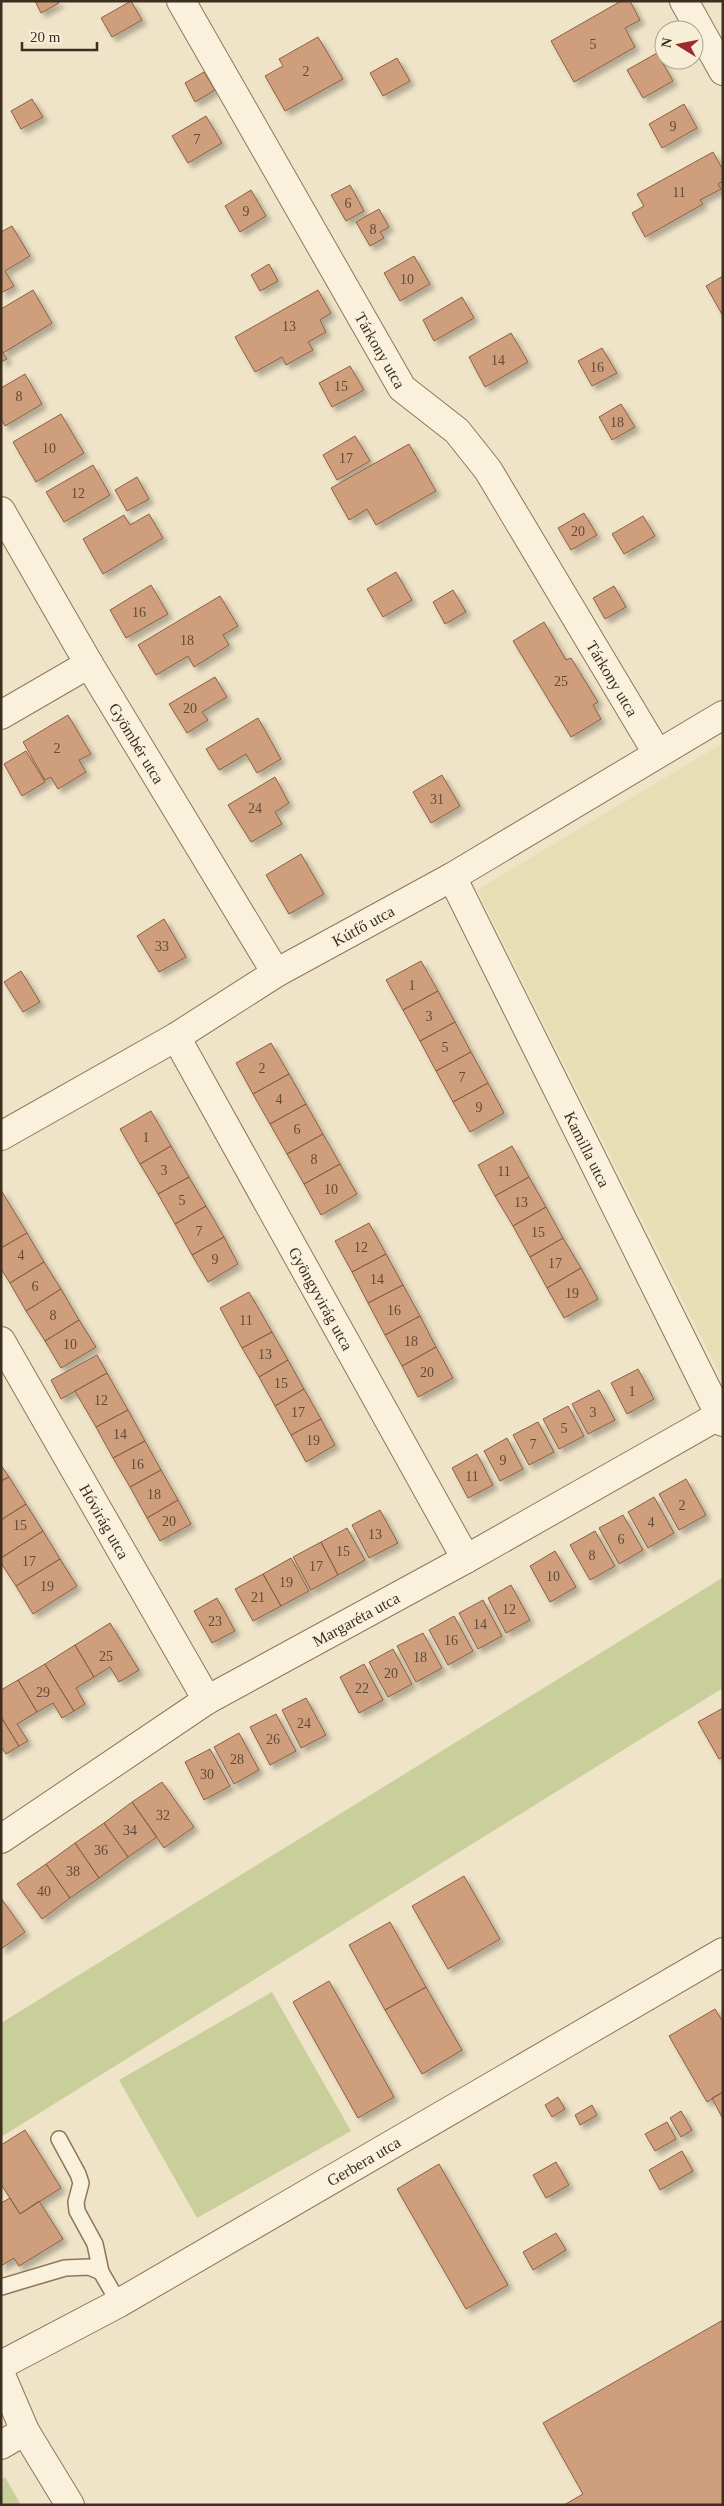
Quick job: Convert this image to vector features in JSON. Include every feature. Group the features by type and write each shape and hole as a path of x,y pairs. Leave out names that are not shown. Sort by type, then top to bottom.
{"street":[{"name":"Tárkony utca","path":"181,1 402,388 457,431 488,470 657,753"},
{"path":"684,1 723,71"},
{"name":"Gyömbér utca","path":"1,511 89,664 276,973"},
{"path":"1,715 89,664"},
{"name":"Kútfő utca","path":"1,1136 176,1037 276,973 452,877 723,715"},
{"name":"Kamilla utca","path":"452,877 721,1418"},
{"name":"Gyöngyvirág utca","path":"176,1037 466,1558"},
{"name":"Hóvirág utca","path":"1,1341 207,1700"},
{"name":"Margaréta utca","path":"1,1839 207,1700 721,1418"},
{"name":"Gerbera utca","path":"1,2365 119,2303 723,1952"},
{"path":"1,2375 25,2431 70,2505"},
{"path":"1,2445 25,2431"}],"lane":[{"path":"58,2139 78,2174 81,2183 76,2202 77,2211 94,2244 101,2272 119,2303"},
{"path":"1,2287 19,2284 65,2268 89,2267 101,2272"}],"shaded area":[{"path":"723,743 723,1380 477,890"}],"green space":[{"path":"722,1578 723,1688 1,2137 1,2023"},
{"path":"272,1992 351,2131 197,2218 119,2080"},
{"path":"5,2477 21,2505 1,2505 1,2480"}],"building":[{"path":"35,1 58,1 59,3 41,13"},
{"path":"131,1 142,20 112,37 101,18"},
{"path":"621,1 630,1 640,20 625,28 635,47 574,82 551,41"},
{"path":"318,37 343,79 285,111 265,76 283,66 279,59"},
{"path":"654,55 654,70 667,70 673,81 643,98 627,70"},
{"path":"397,58 410,81 383,96 370,73"},
{"path":"204,72 215,90 195,102 185,83"},
{"path":"32,99 43,117 21,129 11,111"},
{"path":"684,104 697,128 662,148 649,124"},
{"path":"206,116 222,143 188,163 172,136"},
{"path":"713,152 723,170 723,181 718,184 721,189 700,200 703,204 645,237 632,213 644,206 637,194"},
{"path":"350,185 364,211 346,221 331,195"},
{"path":"251,190 266,216 240,232 225,206"},
{"path":"379,209 389,227 380,232 384,238 370,246 356,222"},
{"path":"12,226 30,256 5,271 14,286 1,293 1,232"},
{"path":"414,256 430,284 400,301 384,273"},
{"path":"269,264 278,281 260,291 251,275"},
{"path":"723,276 723,316 706,286"},
{"path":"33,290 52,323 3,353 1,349 1,309"},
{"path":"318,290 331,313 320,320 326,332 308,342 313,350 286,365 282,357 255,372 235,337"},
{"path":"462,297 474,318 434,341 423,320"},
{"path":"511,333 528,362 485,387 469,357"},
{"path":"602,348 617,373 592,386 578,361"},
{"path":"1,349 7,359 1,362"},
{"path":"350,366 364,390 332,407 319,383"},
{"path":"25,374 42,404 5,426 1,419 1,388"},
{"path":"621,404 635,427 612,440 599,417"},
{"path":"61,414 84,453 36,482 13,442"},
{"path":"355,436 370,461 337,480 323,455"},
{"path":"409,444 436,491 376,525 367,509 349,520 331,488"},
{"path":"93,465 110,495 64,522 46,492"},
{"path":"137,477 149,499 127,511 115,490"},
{"path":"584,513 597,535 571,550 558,528"},
{"path":"149,514 163,538 103,574 83,539 124,515 130,525"},
{"path":"643,516 655,536 624,554 612,534"},
{"path":"396,572 412,600 383,617 367,589"},
{"path":"151,585 168,614 126,638 110,610"},
{"path":"614,586 626,607 605,619 593,598"},
{"path":"453,590 466,612 445,624 433,602"},
{"path":"220,596 238,626 223,635 229,645 194,667 188,656 156,675 138,645"},
{"path":"544,622 566,660 571,658 598,702 593,705 601,719 571,737 513,641"},
{"path":"215,677 227,697 202,712 208,720 187,733 169,704"},
{"path":"68,715 91,754 79,760 86,772 58,789 51,777 45,780 23,742"},
{"path":"258,718 281,759 257,773 246,754 219,770 206,749"},
{"path":"26,751 45,782 22,796 4,764"},
{"path":"442,775 460,806 431,823 413,792"},
{"path":"275,777 289,803 275,812 282,824 251,842 228,805"},
{"path":"301,854 324,894 289,914 266,875"},
{"path":"164,919 186,957 159,972 137,936"},
{"path":"421,961 438,991 403,1010 386,980"},
{"path":"21,971 40,1002 23,1012 4,982"},
{"path":"438,991 455,1022 420,1041 403,1010"},
{"path":"455,1022 471,1052 436,1071 420,1041"},
{"path":"271,1043 289,1074 253,1094 236,1063"},
{"path":"471,1052 488,1083 453,1102 436,1071"},
{"path":"289,1074 306,1104 270,1124 253,1094"},
{"path":"488,1083 504,1113 470,1132 453,1102"},
{"path":"306,1104 323,1134 287,1154 270,1124"},
{"path":"151,1111 171,1146 140,1164 120,1129"},
{"path":"323,1134 340,1164 304,1184 287,1154"},
{"path":"171,1146 189,1177 158,1194 140,1164"},
{"path":"512,1146 529,1177 495,1196 478,1165"},
{"path":"340,1164 357,1194 321,1215 304,1184"},
{"path":"189,1177 206,1206 175,1224 158,1194"},
{"path":"529,1177 546,1207 513,1226 495,1196"},
{"path":"1,1190 27,1233 1,1248"},
{"path":"206,1206 224,1237 192,1255 175,1224"},
{"path":"546,1207 563,1238 530,1257 513,1226"},
{"path":"369,1223 386,1254 352,1272 335,1241"},
{"path":"27,1233 44,1262 10,1283 1,1269 1,1248"},
{"path":"224,1237 238,1264 208,1282 192,1255"},
{"path":"563,1238 581,1268 547,1288 530,1257"},
{"path":"386,1254 403,1285 368,1303 352,1272"},
{"path":"44,1262 61,1289 26,1311 10,1283"},
{"path":"581,1268 598,1299 564,1318 547,1288"},
{"path":"403,1285 420,1316 385,1335 368,1303"},
{"path":"61,1289 79,1320 45,1341 26,1311"},
{"path":"249,1292 272,1332 242,1348 220,1308"},
{"path":"420,1316 436,1347 402,1366 385,1335"},
{"path":"79,1320 96,1347 61,1368 45,1341"},
{"path":"272,1332 288,1360 259,1377 242,1348"},
{"path":"436,1347 453,1378 418,1397 402,1366"},
{"path":"97,1355 107,1373 61,1399 51,1380"},
{"path":"288,1360 304,1389 275,1406 259,1377"},
{"path":"638,1369 654,1399 627,1414 611,1383"},
{"path":"107,1373 128,1410 96,1427 75,1391"},
{"path":"304,1389 321,1419 291,1435 275,1406"},
{"path":"599,1390 615,1420 588,1434 572,1404"},
{"path":"568,1406 584,1436 559,1449 543,1419"},
{"path":"128,1410 145,1441 113,1458 96,1427"},
{"path":"321,1419 335,1445 306,1462 291,1435"},
{"path":"538,1422 554,1452 529,1465 513,1435"},
{"path":"507,1438 523,1469 500,1481 484,1451"},
{"path":"145,1441 161,1470 130,1487 113,1458"},
{"path":"477,1454 493,1485 468,1498 452,1468"},
{"path":"1,1465 9,1477 1,1481"},
{"path":"161,1470 178,1500 147,1518 130,1487"},
{"path":"9,1477 26,1504 1,1520 1,1481"},
{"path":"686,1479 706,1515 679,1530 659,1494"},
{"path":"654,1497 674,1533 648,1548 628,1512"},
{"path":"178,1500 191,1524 160,1541 147,1518"},
{"path":"26,1504 43,1531 1,1558 1,1520"},
{"path":"380,1510 398,1543 369,1558 352,1525"},
{"path":"623,1515 643,1550 619,1564 599,1528"},
{"path":"347,1528 365,1560 338,1575 321,1542"},
{"path":"43,1531 60,1559 16,1586 1,1563 1,1558"},
{"path":"595,1531 615,1566 590,1580 570,1545"},
{"path":"321,1542 338,1575 311,1590 293,1557"},
{"path":"555,1551 576,1587 550,1602 530,1566"},
{"path":"291,1558 309,1591 281,1606 263,1574"},
{"path":"60,1559 77,1586 33,1614 16,1586"},
{"path":"263,1574 281,1606 253,1621 235,1589"},
{"path":"511,1585 530,1620 506,1633 488,1598"},
{"path":"217,1598 235,1631 212,1643 194,1611"},
{"path":"483,1600 502,1636 478,1649 459,1613"},
{"path":"454,1616 473,1651 448,1665 429,1630"},
{"path":"110,1623 139,1670 119,1682 110,1667 94,1677 75,1645"},
{"path":"423,1633 442,1668 416,1682 397,1646"},
{"path":"75,1645 94,1677 76,1688 85,1704 74,1711 45,1664"},
{"path":"393,1649 412,1684 388,1697 369,1662"},
{"path":"45,1664 74,1711 62,1718 53,1703 37,1712 18,1680"},
{"path":"364,1664 383,1700 359,1713 340,1677"},
{"path":"18,1680 37,1712 17,1724 28,1741 19,1746 1,1717 1,1690"},
{"path":"306,1698 326,1735 301,1748 282,1710"},
{"path":"723,1708 723,1757 719,1759 698,1722"},
{"path":"276,1714 296,1751 270,1765 250,1727"},
{"path":"1,1717 19,1746 6,1754 1,1747"},
{"path":"239,1733 259,1770 234,1784 214,1747"},
{"path":"210,1749 230,1786 204,1800 185,1762"},
{"path":"162,1782 194,1827 164,1848 132,1802"},
{"path":"132,1802 157,1837 128,1857 104,1823"},
{"path":"104,1823 128,1857 99,1878 75,1843"},
{"path":"75,1843 99,1878 70,1898 46,1864"},
{"path":"46,1864 70,1898 42,1919 17,1884"},
{"path":"464,1876 500,1939 448,1969 412,1906"},
{"path":"1,1898 25,1932 1,1949"},
{"path":"390,1922 426,1987 385,2010 349,1945"},
{"path":"329,1981 394,2097 358,2118 293,2002"},
{"path":"426,1987 462,2050 422,2074 385,2010"},
{"path":"715,2009 723,2022 723,2092 707,2102 669,2036"},
{"path":"723,2092 723,2119 712,2098"},
{"path":"558,2097 565,2109 552,2117 545,2105"},
{"path":"592,2105 597,2115 580,2125 575,2115"},
{"path":"681,2111 692,2130 681,2137 670,2118"},
{"path":"667,2122 676,2139 655,2151 645,2134"},
{"path":"25,2130 61,2188 20,2214 1,2184 1,2145"},
{"path":"682,2151 693,2171 660,2190 649,2170"},
{"path":"556,2162 569,2185 546,2198 533,2175"},
{"path":"439,2164 508,2285 466,2309 397,2189"},
{"path":"10,2198 20,2214 39,2201 63,2239 19,2266 14,2258 1,2266 1,2203"},
{"path":"556,2233 566,2250 533,2270 523,2252"},
{"path":"723,2320 723,2505 564,2505 583,2494 543,2423"}]}
